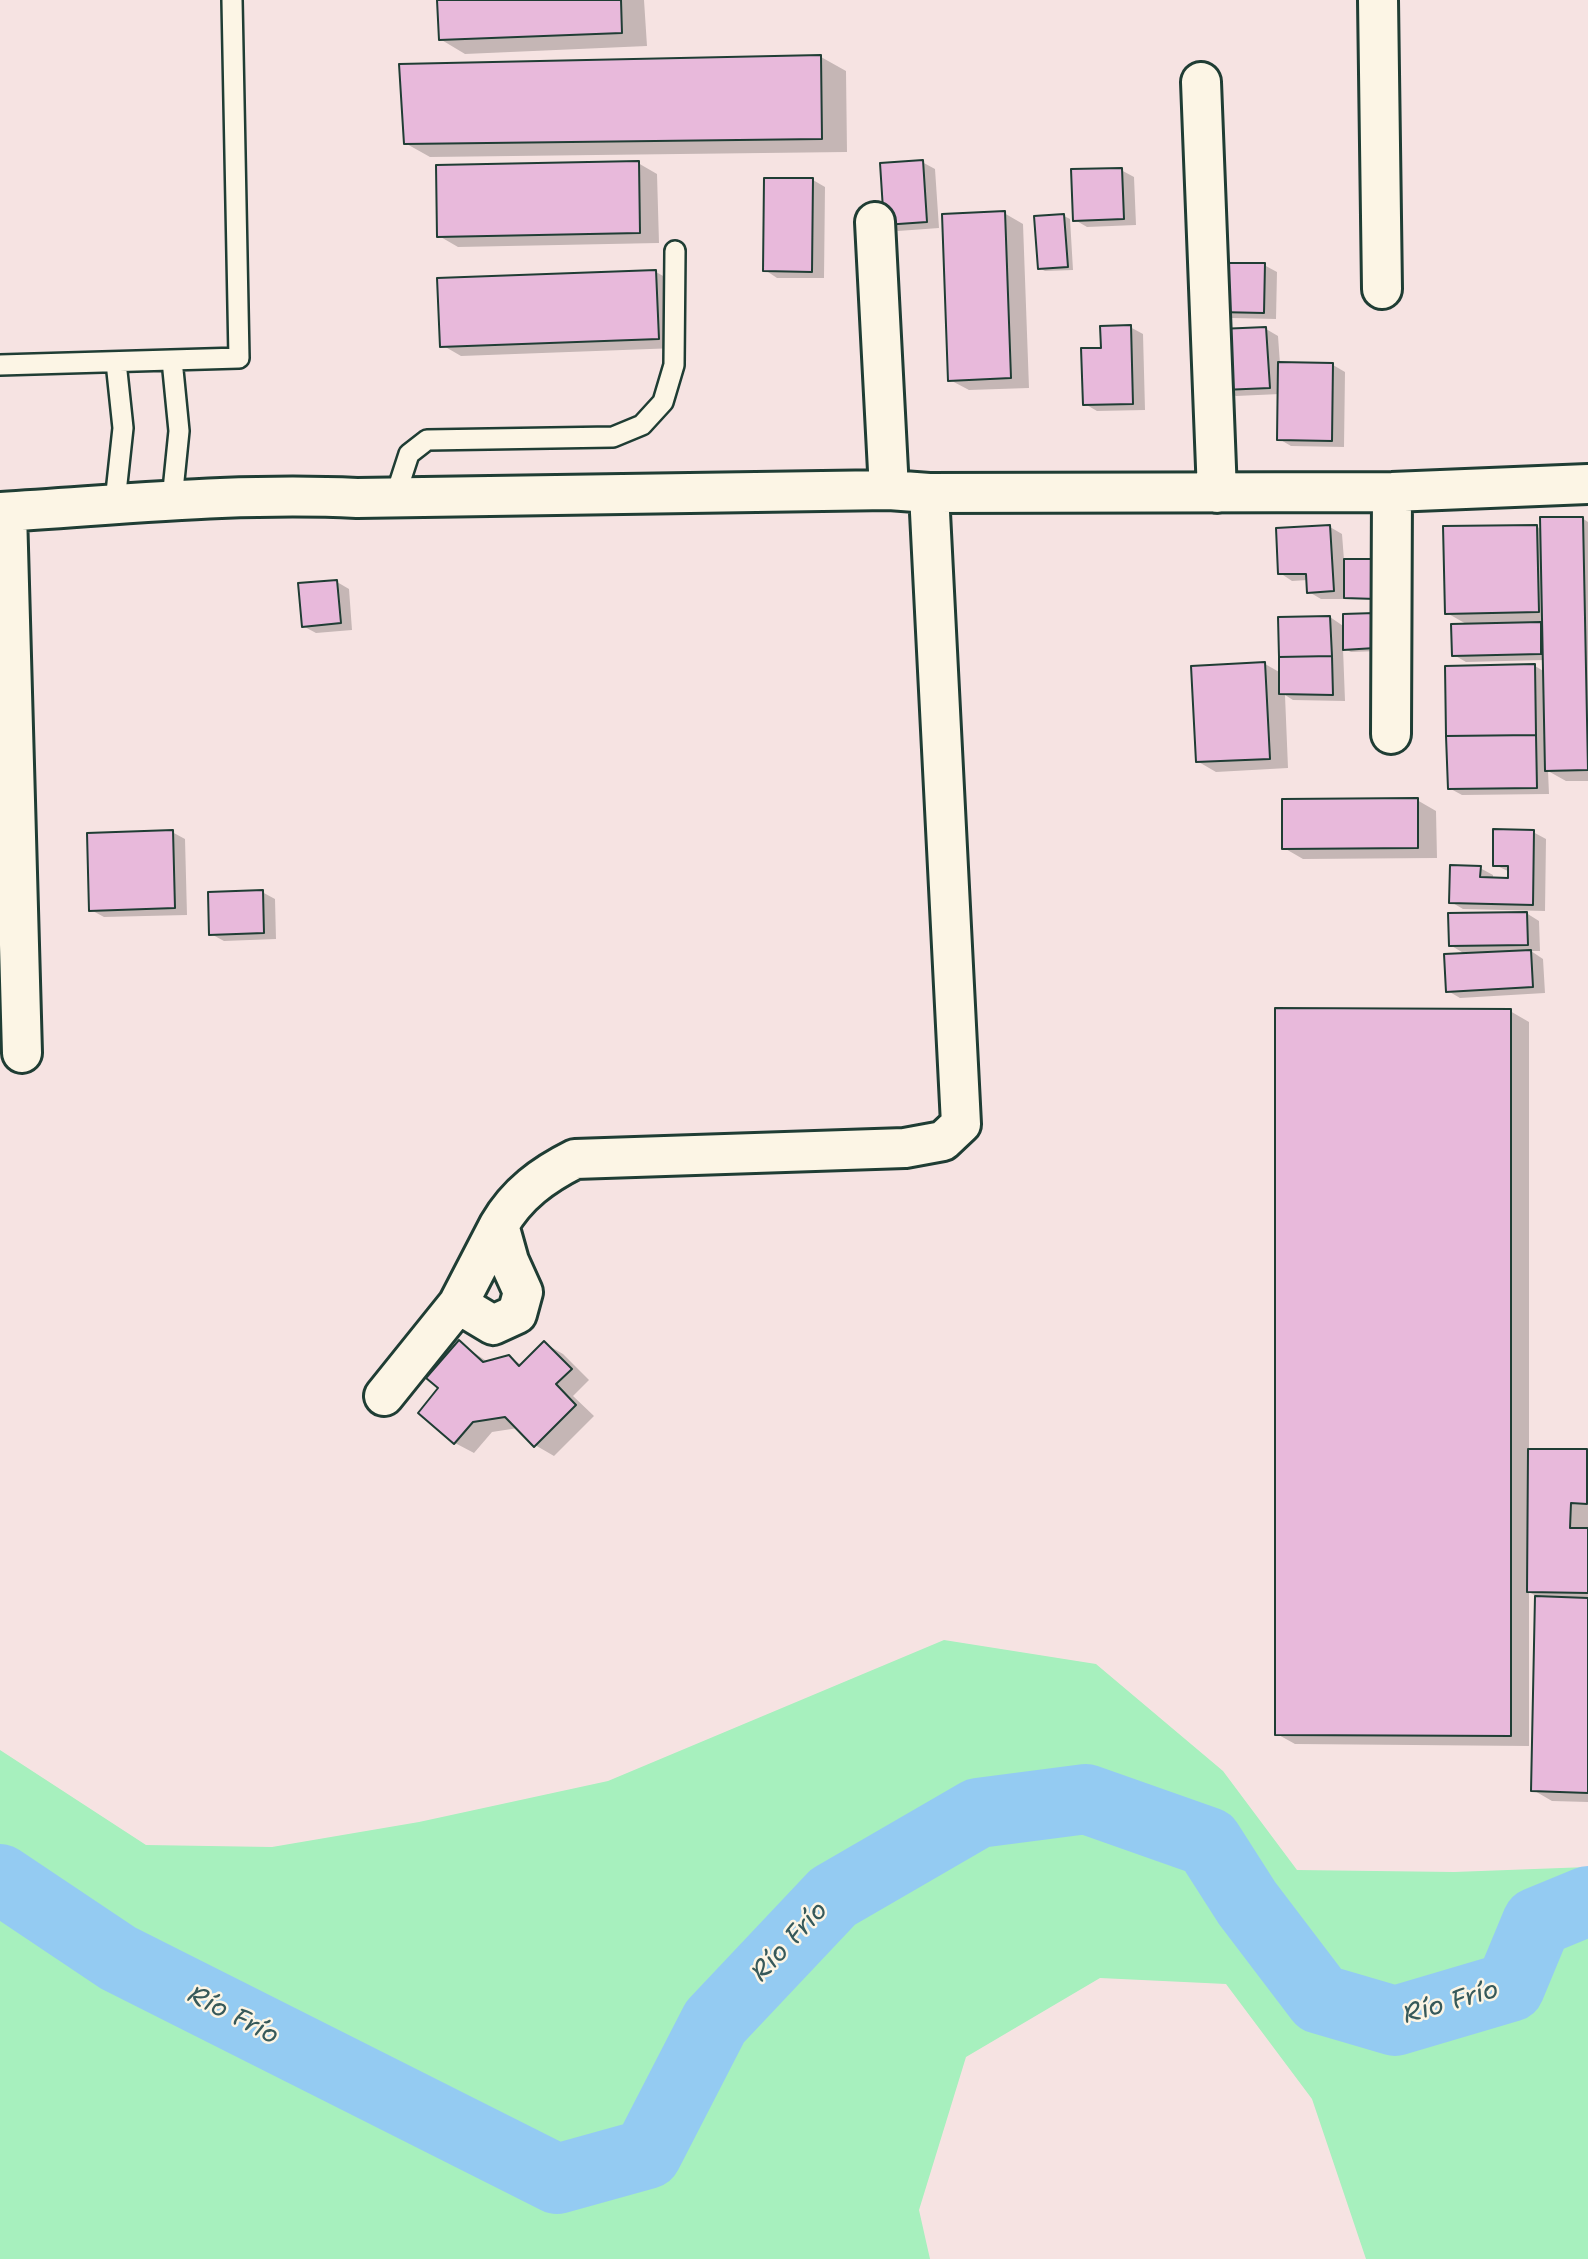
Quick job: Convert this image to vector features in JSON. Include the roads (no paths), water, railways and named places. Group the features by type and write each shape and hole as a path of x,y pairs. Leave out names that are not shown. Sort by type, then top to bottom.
{"street":[{"path":"1378,0 1382,289"},
{"path":"1200,82 1217,493"},
{"path":"875,222 889,490"},
{"path":"22,1053 4,512 115,502 294,495 395,497 889,490 929,493 1392,492 1588,484"},
{"path":"1391,734 1392,492"},
{"path":"384,1396 458,1304 512,1203 549,1172 575,1159 905,1147 943,1141 961,1124 929,493"},
{"path":"458,1304 494,1325 517,1314 523,1292 509,1261 499,1225"}],"lane":[{"path":"0,365 239,358 232,0"},
{"path":"395,497 409,454 427,440 613,437 642,425 663,402 674,365 674,251"},
{"path":"172,360 179,431 172,500"},
{"path":"115,502 124,428 116,362"}],"waterway":[{"name":"Río Frío","path":"0,1879 118,1958 557,2179 647,2154 715,2022 833,1897 978,1813 1086,1799 1208,1842 1247,1903 1320,1999 1395,2021 1510,1987 1537,1922 1588,1901"}]}
